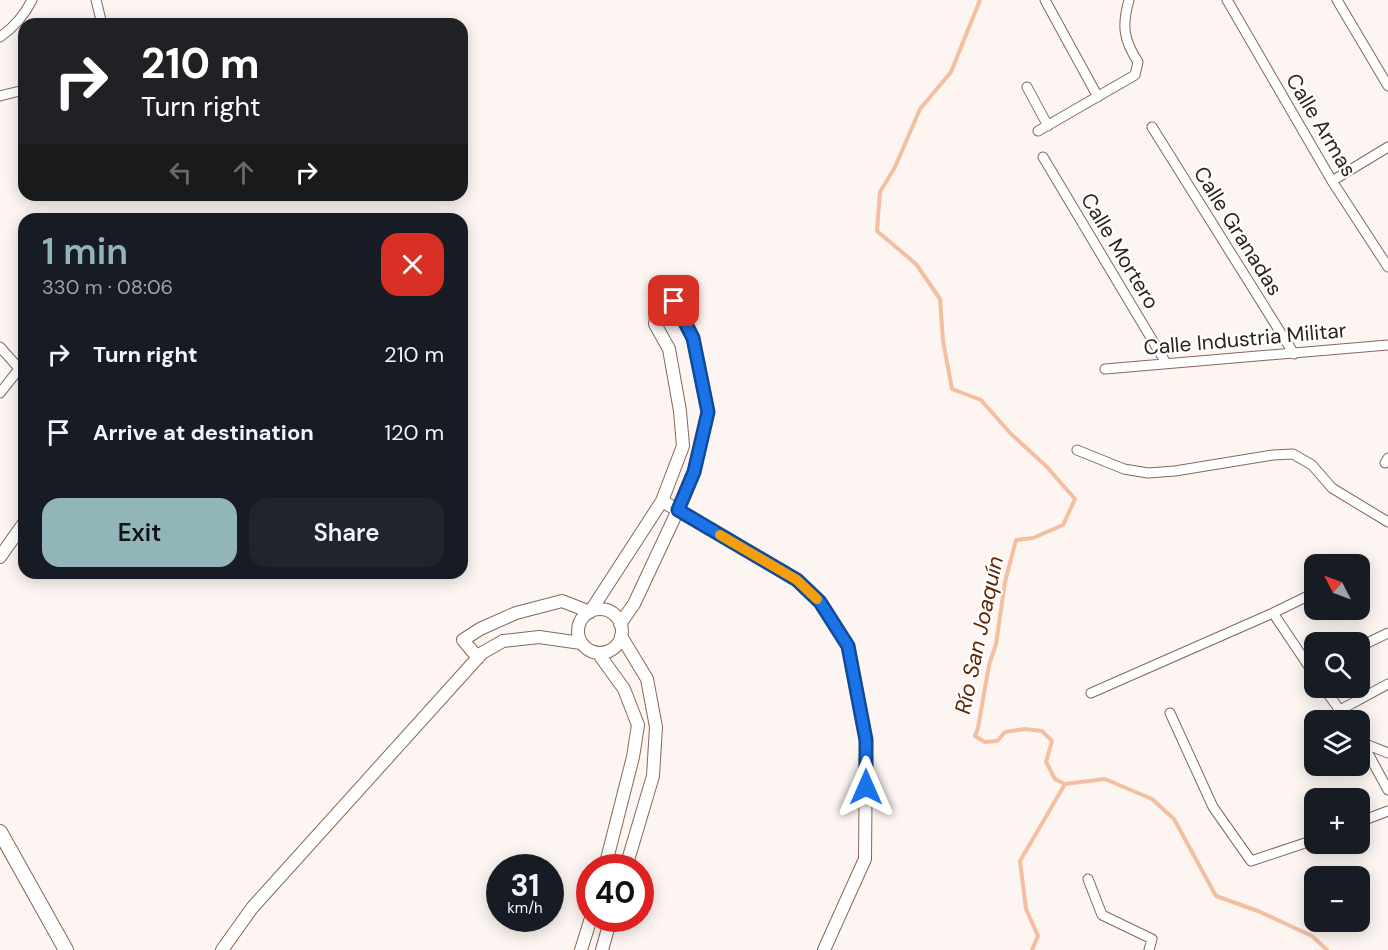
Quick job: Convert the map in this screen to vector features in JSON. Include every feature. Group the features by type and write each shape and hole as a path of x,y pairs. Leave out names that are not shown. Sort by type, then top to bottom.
{"main road":[{"path":"0,832 66,950"}],"street":[{"path":"20,18 32,0"},
{"path":"96,0 100,18"},
{"path":"1045,0 1098,97"},
{"path":"1038,131 1135,75 1138,62 1128,46 1124,17 1129,0"},
{"name":"Calle Armas","path":"1227,0 1332,181 1388,267"},
{"path":"1336,0 1388,86"},
{"path":"0,37 18,20"},
{"path":"1027,87 1048,126"},
{"path":"0,96 18,92"},
{"name":"Calle Granadas","path":"1152,127 1294,354"},
{"path":"1332,181 1388,147"},
{"name":"Calle Mortero","path":"1043,157 1166,363"},
{"path":"659,300 674,301 693,338 708,412 694,472 678,510 615,647 605,653 591,652 585,648 578,636 580,622 590,612 662,501 683,446 680,411 669,349 656,324 659,300"},
{"name":"Calle Industria Militar","path":"1105,369 1388,345"},
{"path":"0,347 18,367"},
{"path":"0,393 18,376"},
{"path":"1077,450 1124,469 1148,473 1293,454 1312,465 1332,488 1388,522"},
{"path":"662,501 797,580 820,602 848,646 866,740 865,859 824,950"},
{"path":"0,557 18,532"},
{"path":"1091,693 1304,598"},
{"path":"478,658 464,640 480,629 516,613 562,601 590,612 597,610 611,612 616,617 647,679 656,727 653,776 630,854"},
{"path":"1273,613 1304,658"},
{"path":"1370,642 1388,633"},
{"path":"222,950 252,908 482,653 503,642 539,637 581,643"},
{"path":"598,653 624,689 638,725 633,758 608,854"},
{"path":"1342,710 1388,684"},
{"path":"1170,713 1213,807 1251,861 1304,843"},
{"path":"1370,744 1388,753"},
{"path":"1370,757 1388,790"},
{"path":"1370,818 1388,811"},
{"path":"1088,879 1102,915 1152,939 1149,950"},
{"path":"581,950 587,932"},
{"path":"602,950 607,932"}],"waterway":[{"name":"Río San Joaquín","path":"980,0 951,72 920,109 895,167 880,192 877,231 916,264 940,299 943,341 952,389 981,400 1075,499 1063,525 1033,538 1016,540 1005,582 996,644 989,665 975,736 985,742 997,741 1005,732 1025,729 1042,731 1052,741 1046,762 1055,779 1065,784 1105,779 1152,799 1174,819 1216,896 1258,911 1312,936 1327,950"},
{"path":"1032,950 1038,936 1026,909 1020,861 1065,784"}],"slow traffic":[{"path":"720,535 797,580 817,599"}],"route":[{"path":"674,301 693,338 708,412 694,472 678,510 797,580 820,602 848,646 866,740 866,787"}]}
